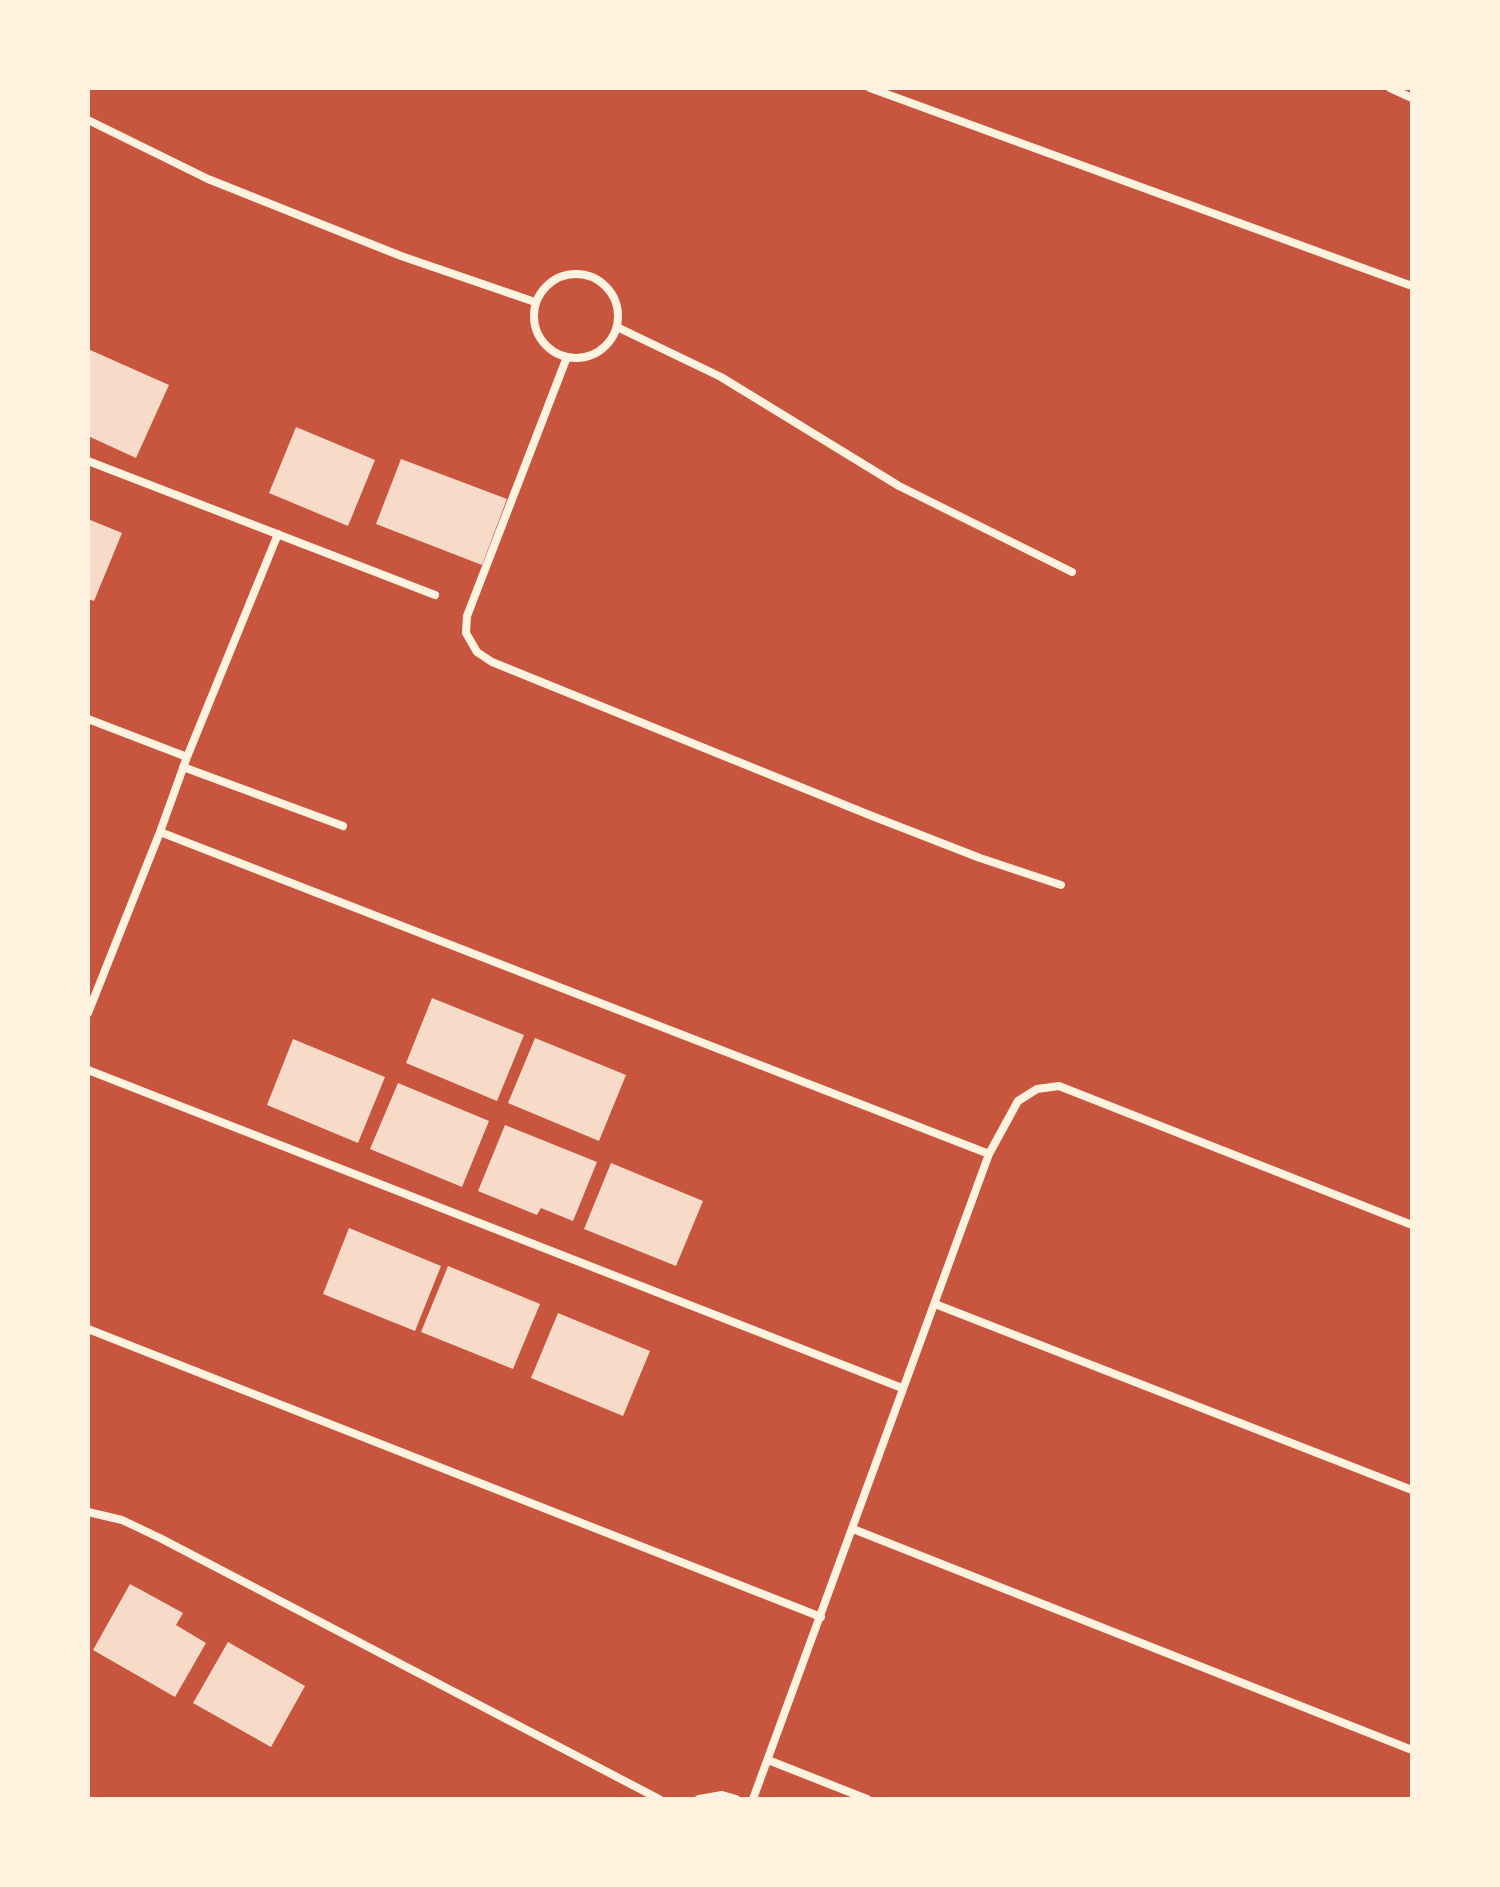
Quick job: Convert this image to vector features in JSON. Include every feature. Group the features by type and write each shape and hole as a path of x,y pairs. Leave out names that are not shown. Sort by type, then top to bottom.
{"street":[{"path":"870,88 1412,286"},
{"path":"1390,88 1412,98"},
{"path":"88,120 208,179 401,256 535,302"},
{"path":"579,274 597,279 610,292 618,309 617,327 610,342 598,352 583,358 567,357 551,350 539,337 534,320 535,302 545,287 560,276 579,274"},
{"path":"617,327 721,377 899,486 1072,572"},
{"path":"567,357 467,616 466,633 477,652 506,667 843,804 980,858 1061,885"},
{"path":"88,461 435,595"},
{"path":"88,1013 278,534"},
{"path":"88,719 187,757"},
{"path":"183,767 343,826"},
{"path":"160,832 989,1154"},
{"path":"88,982 98,986"},
{"path":"88,1070 902,1388"},
{"path":"753,1799 989,1154 1018,1101 1037,1089 1059,1086 1412,1225"},
{"path":"935,1304 1412,1490"},
{"path":"88,1329 821,1617"},
{"path":"88,1512 122,1520 160,1538 659,1799"},
{"path":"853,1529 1412,1750"},
{"path":"768,1760 867,1799"},
{"path":"699,1799 722,1795 736,1799"}],"building":[{"path":"88,349 169,385 136,458 88,436"},
{"path":"296,427 375,460 348,526 269,493"},
{"path":"401,459 507,499 482,565 376,524"},
{"path":"88,519 122,533 94,601 88,599"},
{"path":"432,998 524,1035 497,1101 406,1063"},
{"path":"535,1038 626,1075 599,1141 508,1103"},
{"path":"293,1039 385,1077 358,1143 267,1105"},
{"path":"398,1083 489,1121 462,1187 370,1149"},
{"path":"505,1125 597,1162 573,1221 541,1208 537,1215 478,1191"},
{"path":"611,1163 703,1201 676,1266 584,1229"},
{"path":"349,1228 441,1266 415,1331 323,1294"},
{"path":"448,1266 540,1304 513,1369 421,1332"},
{"path":"558,1313 650,1351 623,1416 531,1378"},
{"path":"130,1584 183,1613 176,1625 206,1643 175,1697 93,1650"},
{"path":"228,1642 305,1686 271,1747 193,1703"}]}
